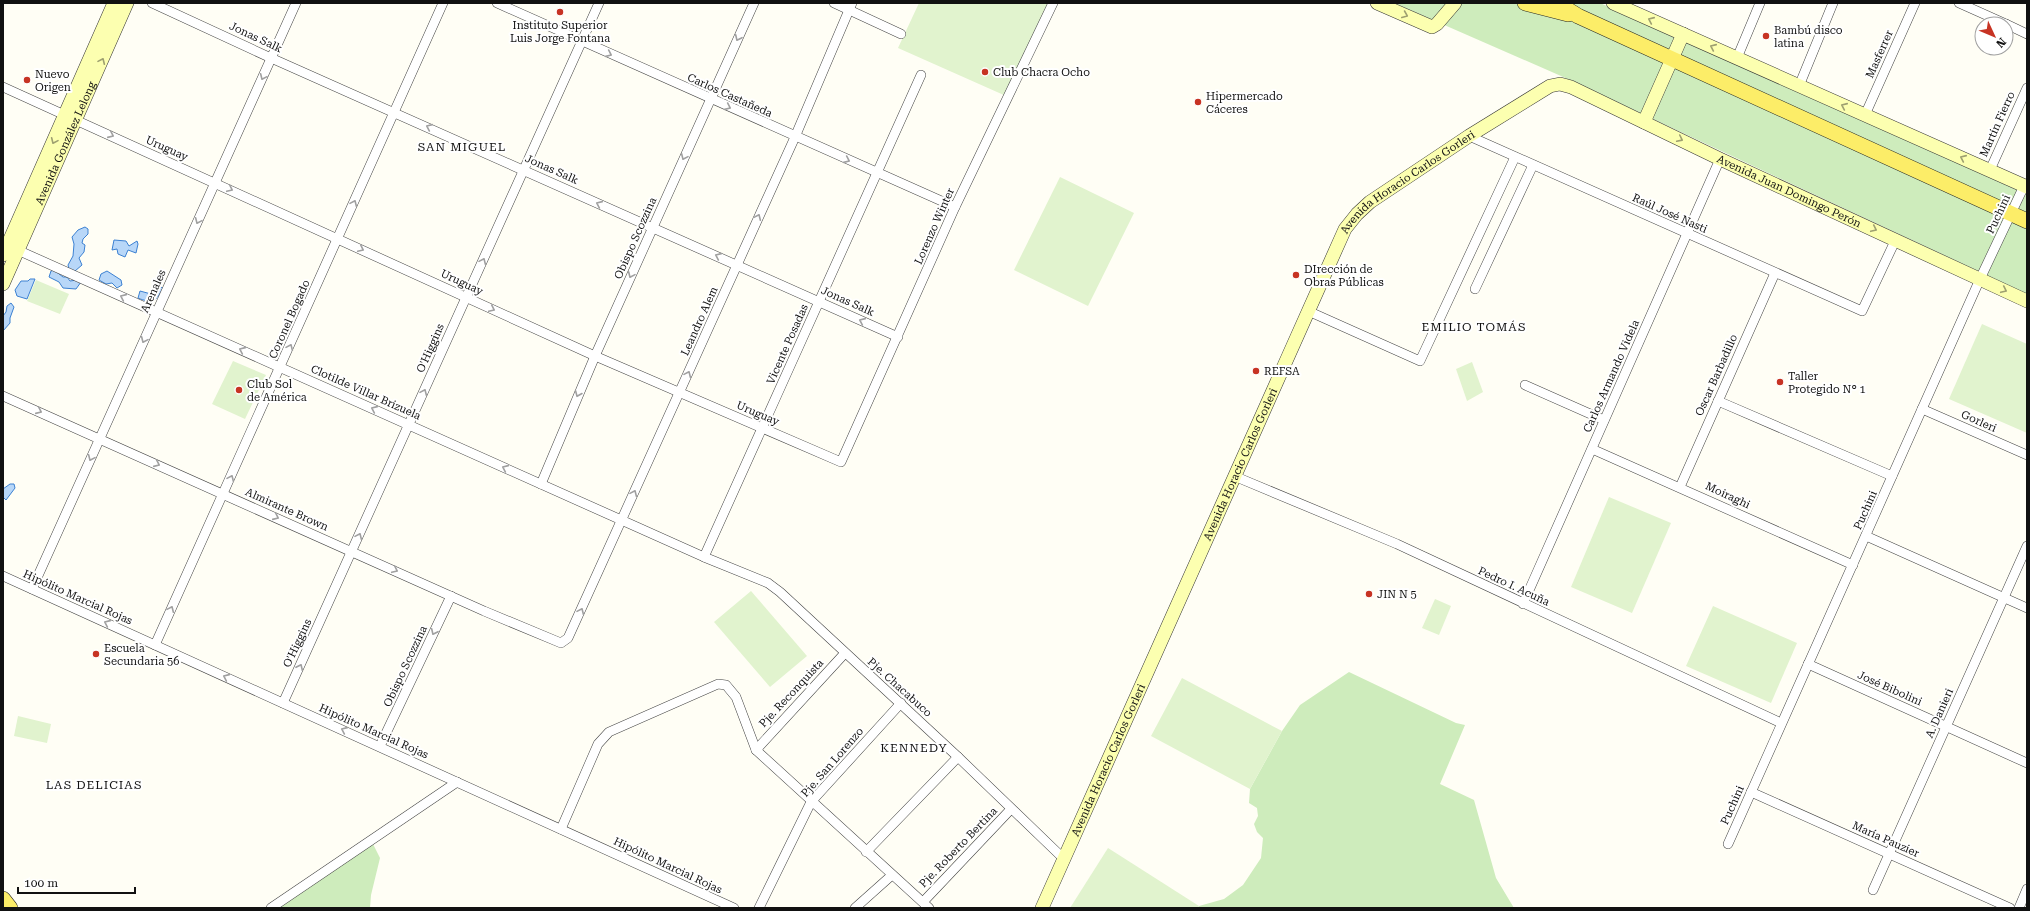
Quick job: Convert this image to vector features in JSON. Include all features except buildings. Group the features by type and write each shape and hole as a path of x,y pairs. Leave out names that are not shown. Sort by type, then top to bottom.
{"main road":[{"name":"Avenida González Lelong","path":"71,117 114,3"},
{"name":"Avenida González Lelong","path":"3,284 8,249 127,3"},
{"path":"1377,3 1432,27 1437,24 1455,3"},
{"path":"1525,3 1578,16"},
{"path":"1557,3 1578,16 2027,221"},
{"path":"1613,3 2026,186"},
{"path":"1644,122 1683,34"},
{"name":"Avenida Juan Domingo Perón","path":"1550,86 1560,84 1571,87 1720,159 1896,239 2027,301"},
{"name":"Avenida Horacio Carlos Gorleri","path":"1042,908 1345,229 1357,214 1370,202 1469,136 1550,86"},
{"path":"3,899 10,908"}],"street":[{"name":"Jonas Salk","path":"152,3 271,58 898,337"},
{"name":"Arenales","path":"32,589 296,3"},
{"name":"Coronel Bogado","path":"155,645 443,3"},
{"name":"Carlos Castañeda","path":"497,3 955,207"},
{"name":"O'Higgins","path":"283,703 353,551 599,3"},
{"name":"Obispo Scozzina","path":"541,484 594,356 754,3"},
{"path":"834,3 851,7 901,34"},
{"name":"Lorenzo Winter","path":"841,462 955,207 1053,3"},
{"path":"1737,58 1760,3"},
{"path":"1799,86 1833,3"},
{"name":"Masferrer","path":"1865,115 1915,3"},
{"path":"1959,3 1988,16"},
{"name":"Leandro Alem","path":"561,643 568,638 680,393 795,137 851,7"},
{"path":"2014,28 2027,34"},
{"name":"Vicente Posadas","path":"704,557 921,75"},
{"name":"Uruguay","path":"3,86 594,356 841,462"},
{"name":"Martín Fierro","path":"1990,170 2027,88"},
{"name":"Raúl José Nasti","path":"1469,136 1862,311 1896,239"},
{"path":"1308,311 1420,361 1515,157"},
{"name":"Carlos Armando Videla","path":"1523,604 1720,159"},
{"path":"1475,289 1533,165"},
{"name":"Puchini","path":"1728,844 1980,279 2026,186"},
{"name":"Clotilde Villar Brizuela","path":"8,249 157,312 704,557"},
{"name":"Oscar Barbadillo","path":"1680,487 1774,273"},
{"path":"1525,385 1604,420"},
{"name":"Almirante Brown","path":"3,396 451,596 561,643"},
{"path":"1718,401 1892,476"},
{"name":"Gorleri","path":"1922,409 2027,455"},
{"name":"Moiraghi","path":"1592,449 1853,565"},
{"name":"Pedro I. Acuña","path":"1234,476 1397,544 1781,723"},
{"path":"1866,536 2027,608"},
{"name":"A. Danieri","path":"1873,890 2027,546"},
{"name":"Pje. Chacabuco","path":"704,557 768,583 780,592 958,757 1064,859"},
{"name":"Hipólito Marcial Rojas","path":"3,576 734,908"},
{"name":"Obispo Scozzina","path":"380,746 451,596"},
{"name":"Pje. Reconquista","path":"756,750 845,653"},
{"name":"José Bibolini","path":"1808,664 2027,763"},
{"path":"561,829 598,744 609,732 718,684 726,685 736,697 756,750 811,802 926,905"},
{"name":"Pje. San Lorenzo","path":"759,908 811,802 900,703"},
{"path":"866,852 958,757"},
{"path":"272,908 457,782"},
{"name":"María Pauzier","path":"1751,792 2010,908"},
{"name":"Pje. Roberto Bertina","path":"926,905 1011,809"},
{"path":"856,908 892,875"},
{"path":"2019,908 2027,889"}],"green space":[{"name":"Club Chacra Ocho","path":"919,3 1048,3 1006,96 898,48"},
{"path":"1394,3 1600,3 2027,194 2027,294 1561,76"},
{"path":"1060,177 1134,213 1088,306 1014,270"},
{"path":"36,280 69,294 60,314 27,301"},
{"path":"1982,324 2027,344 2027,433 1949,399"},
{"name":"Club Sol de América","path":"233,361 266,375 245,419 212,404"},
{"path":"1472,362 1483,392 1467,401 1456,369"},
{"path":"1609,497 1671,523 1632,613 1571,587"},
{"path":"751,591 807,656 770,687 714,622"},
{"path":"1435,599 1451,606 1439,635 1422,628"},
{"path":"1713,606 1797,643 1771,703 1686,666"},
{"path":"1349,672 1456,723 1465,725 1440,784 1474,800 1496,878 1514,908 1198,908 1199,906 1224,899 1243,885 1261,858 1263,838 1257,832 1254,824 1258,816 1257,808 1249,803 1250,789 1282,731 1300,705"},
{"path":"1182,678 1282,731 1250,789 1151,736"},
{"path":"18,716 51,724 47,743 14,736"},
{"path":"371,840 380,858 371,895 370,908 271,908"},
{"path":"1108,848 1199,906 1198,908 1070,908"}],"water":[{"path":"85,227 88,229 88,234 83,239 82,243 85,245 84,252 79,258 82,265 75,271 69,269 68,265 73,256 74,244 72,237 78,230"},
{"path":"114,240 126,241 129,246 137,241 138,244 136,253 128,250 125,257 118,254 117,249 112,250"},
{"path":"54,270 63,277 67,277 70,281 77,280 81,282 76,289 63,288 59,282 49,277 51,271"},
{"path":"107,271 121,280 122,285 117,288 112,283 106,284 99,280 101,274"},
{"path":"30,279 35,279 27,299 17,296 15,290 21,281 28,281"},
{"path":"158,286 163,288 159,296 154,300 147,301 138,298 140,291 151,294"},
{"path":"11,303 14,307 10,318 10,323 3,331 3,316 6,312 7,306"},
{"path":"10,484 14,484 15,488 6,500 3,497 3,489"}],"place":[{"name":"Instituto Superior Luis Jorge Fontana","path":"560,12"},
{"name":"Bambú disco latina","path":"1766,36"},
{"name":"Club Chacra Ocho","path":"985,72"},
{"name":"Nuevo Origen","path":"27,80"},
{"name":"Hipermercado Cáceres","path":"1198,102"},
{"name":"DIrección de Obras Públicas","path":"1296,275"},
{"name":"REFSA","path":"1256,371"},
{"name":"Taller Protegido N° 1","path":"1780,382"},
{"name":"Club Sol de América","path":"239,390"},
{"name":"JIN N 5","path":"1369,594"},
{"name":"Escuela Secundaria 56","path":"96,654"}],"district":[{"name":"SAN MIGUEL","path":"462,147"},
{"name":"EMILIO TOMÁS","path":"1474,327"},
{"name":"KENNEDY","path":"914,748"},
{"name":"LAS DELICIAS","path":"94,785"}]}
